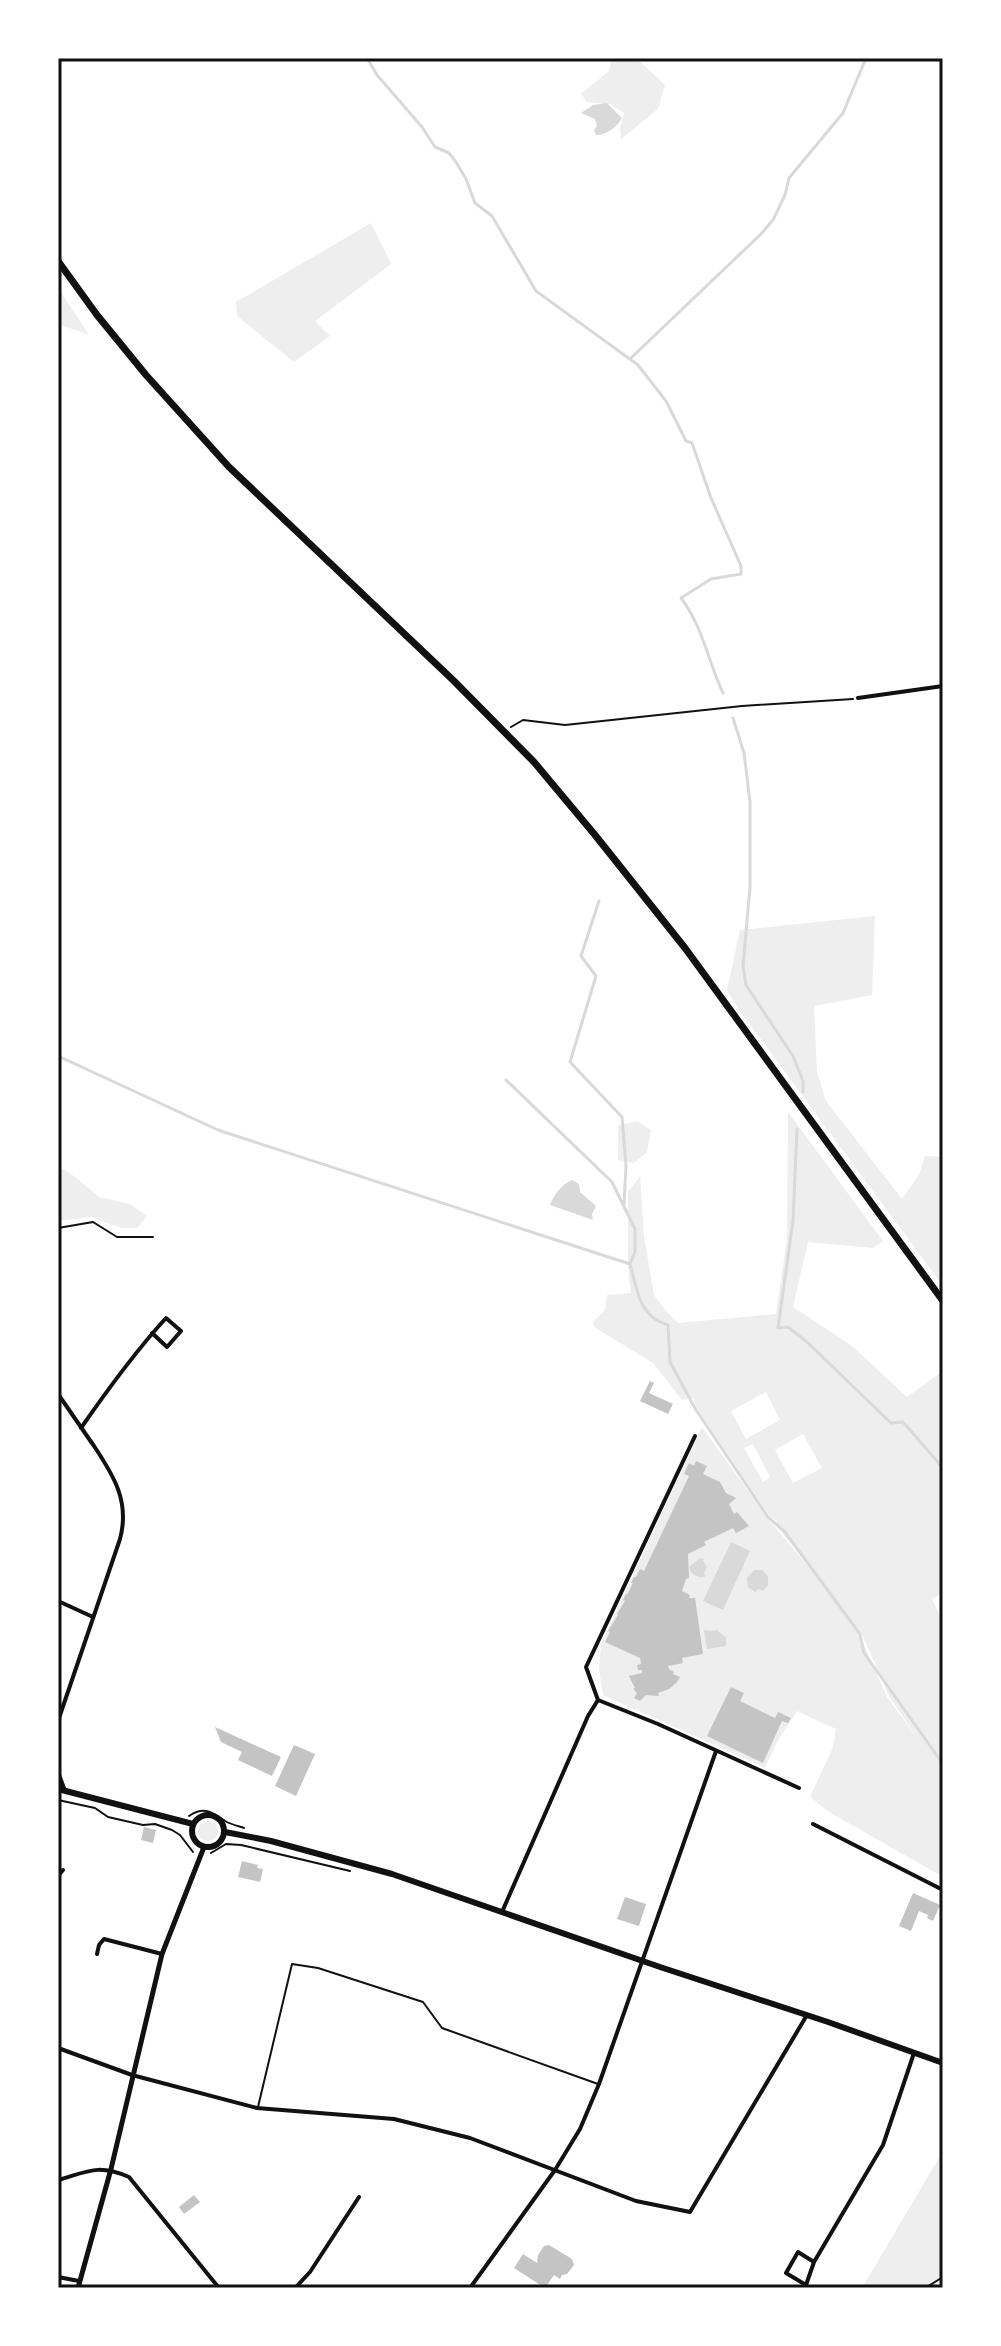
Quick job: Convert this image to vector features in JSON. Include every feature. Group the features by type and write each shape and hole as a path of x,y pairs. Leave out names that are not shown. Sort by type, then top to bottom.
{"main road":[{"path":"58,261 146,375 229,467 506,732 595,835 685,948 943,1301"},
{"path":"62,1790 193,1824"},
{"path":"211,1815 219,1819 225,1832 218,1844 204,1847 194,1840 192,1834 193,1824 201,1816 211,1815"},
{"path":"225,1832 392,1874 943,2063"}],"street":[{"path":"858,698 943,686"},
{"path":"81,1428 123,1367 152,1333 166,1318 181,1331 167,1347 152,1333"},
{"path":"58,1394 115,1479 124,1511 120,1539 58,1721"},
{"path":"695,1436 586,1667 598,1700 799,1788"},
{"path":"58,1601 93,1617"},
{"path":"502,1912 588,1716 598,1700"},
{"path":"470,2288 555,2170 580,2129 599,2084 716,1751"},
{"path":"58,1772 62,1790"},
{"path":"813,1824 943,1890"},
{"path":"58,2277 79,2284 111,2169 162,1954 204,1847"},
{"path":"58,1876 63,1870"},
{"path":"97,1954 101,1941 109,1939 162,1954"},
{"path":"58,2048 132,2075 257,2108 394,2119 470,2138 636,2201 690,2212 807,2015"},
{"path":"814,2262 798,2252 786,2273 806,2285 814,2262 883,2145 914,2053"},
{"path":"58,2180 99,2168 111,2169 129,2177 219,2288"},
{"path":"295,2288 310,2272 359,2197"}],"lane":[{"path":"257,2108 292,1964 318,1968 423,2002 442,2028 599,2084"}],"path":[{"path":"506,732 523,720 565,725 742,706 858,698"},
{"path":"58,1228 92,1222 117,1237 153,1237"},
{"path":"58,1800 95,1808 108,1817 143,1825 155,1824 172,1830 180,1835 192,1852 200,1855 211,1853 226,1844"},
{"path":"190,1815 206,1810 227,1822"},
{"path":"925,2288 943,2277"}],"shaded area":[{"path":"612,58 636,58 665,85 658,109 621,139 624,113 610,104 587,102 581,94 609,71"},
{"path":"607,103 622,118 611,130 596,135 595,119 581,113 593,105"},
{"path":"371,223 391,264 315,321 330,336 294,362 237,316 236,302"},
{"path":"58,288 89,335 58,324"},
{"path":"875,916 872,995 814,1006 817,1072 826,1101 902,1199 919,1175 925,1156 943,1157 943,1286 727,990 740,930"},
{"path":"788,1112 883,1241 873,1248 808,1242 793,1307 851,1345 907,1397 943,1371 943,1601 940,1594 932,1599 943,1622 943,1877 829,1812 810,1797 833,1747 836,1729 797,1711 765,1768 603,1695 599,1669 601,1644 702,1427 766,1516 842,1608 777,1527 777,1521 769,1515 693,1398 682,1400 653,1363 594,1327 593,1322 605,1310 607,1295 631,1293 628,1192 640,1176 644,1236 654,1295 678,1323 776,1314 787,1239","holes":["766,1392 780,1420 746,1439 731,1411","803,1434 822,1468 793,1483 775,1450","753,1444 770,1477 763,1482 744,1448","855,1625 862,1634 889,1696 918,1739 887,1697"]},
{"path":"637,1121 651,1130 647,1152 634,1163 618,1160 618,1126"},
{"path":"58,1166 99,1197 130,1204 147,1216 137,1228 121,1228 92,1217 58,1221"},
{"path":"572,1180 579,1184 580,1192 596,1206 593,1220 550,1205 558,1190"},
{"path":"731,1542 750,1551 723,1610 703,1601"},
{"path":"700,1558 704,1559 707,1567 706,1576 703,1577 695,1575 689,1567"},
{"path":"754,1570 762,1570 768,1576 768,1585 763,1591 759,1589 755,1592 748,1587 747,1578"},
{"path":"716,1629 726,1638 726,1646 707,1649 704,1630"},
{"path":"208,1821 215,1824 218,1831 215,1838 208,1841 201,1838 198,1831 201,1824"},
{"path":"943,2151 943,2280 930,2288 862,2288"}],"building":[{"path":"650,1381 654,1383 649,1393 673,1404 668,1414 640,1401"},
{"path":"696,1461 707,1466 703,1474 720,1482 726,1493 736,1498 729,1504 734,1514 737,1512 749,1526 736,1533 733,1528 688,1554 689,1578 682,1591 690,1595 689,1598 695,1598 703,1654 682,1658 683,1663 668,1666 673,1674 680,1677 677,1682 658,1693 659,1696 646,1695 640,1701 634,1698 637,1693 629,1676 642,1673 637,1665 641,1664 640,1658 605,1642 634,1577 640,1569 644,1571 689,1476 684,1474 689,1463 694,1466"},
{"path":"731,1687 744,1693 740,1701 775,1718 778,1712 791,1718 788,1723 782,1721 763,1763 707,1736"},
{"path":"215,1727 281,1757 272,1776 238,1760 242,1752 221,1742"},
{"path":"294,1745 315,1754 296,1796 275,1786"},
{"path":"144,1827 156,1830 153,1843 141,1840"},
{"path":"242,1861 263,1869 260,1882 238,1877"},
{"path":"913,1893 940,1905 933,1921 919,1911 911,1931 899,1926"},
{"path":"625,1897 646,1904 639,1926 617,1919"},
{"path":"194,2195 200,2202 184,2214 179,2207"},
{"path":"549,2245 572,2259 574,2265 560,2279 554,2275 545,2288 514,2268 523,2254 537,2263 544,2246"}],"waterway":[{"path":"367,58 435,147 449,153 456,162 475,203 492,216 536,291 638,365 666,401 686,441 692,443 711,498 741,566 741,574 711,579 681,598 700,632 723,693"},
{"path":"631,358 773,220 789,178 843,113 866,58"},
{"path":"733,718 744,753 750,802 750,887 743,966 746,985 793,1056 803,1081 803,1092"},
{"path":"599,901 581,956 596,976 570,1062 622,1117 626,1165 624,1205"},
{"path":"58,1056 218,1130 630,1264 645,1309 658,1321 668,1325 670,1362 696,1410 768,1517 784,1531 860,1634 864,1653 943,1764"},
{"path":"506,1080 612,1182 635,1229 635,1252 630,1264"},
{"path":"797,1129 793,1221 778,1328 788,1327 808,1343 891,1423 903,1422 943,1468"}]}
